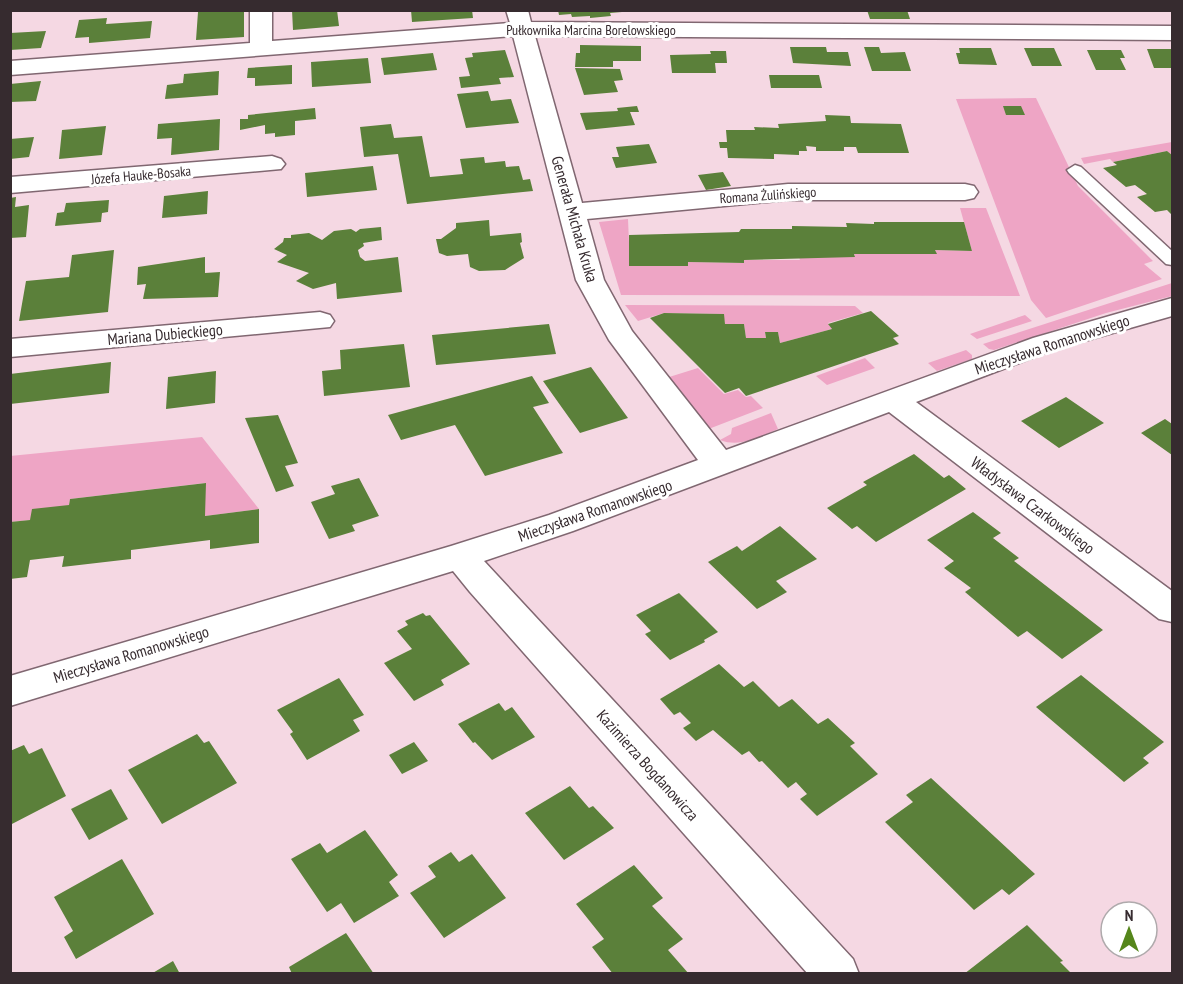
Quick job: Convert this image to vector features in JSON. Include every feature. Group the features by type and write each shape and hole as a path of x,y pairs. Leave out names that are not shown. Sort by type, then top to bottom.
{"street":[{"path":"261,10 261,50"},
{"name":"Pułkownika Marcina Borelowskiego","path":"10,68 261,50 520,20 1173,33"},
{"name":"Generała Michała Kruka","path":"520,20 590,280 614,324 697,438 720,464"},
{"name":"Józefa Hauke-Bosaka","path":"10,185 272,164"},
{"name":"Romana Żulińskiego","path":"572,212 788,192 965,192"},
{"name":"Mieczysława Romanowskiego","path":"10,691 461,556 561,523 1043,344 1173,307"},
{"name":"Mariana Dubieckiego","path":"10,348 320,321"},
{"name":"Władysława Czarkowskiego","path":"894,401 1173,609"},
{"name":"Kazimierza Bogdanowicza","path":"461,556 490,592 837,974"}],"lane":[{"path":"1075,170 1173,260"}],"shaded area":[{"path":"1036,98 1078,186 1153,261 1144,264 1162,279 1046,318 1031,300 956,99"},
{"path":"1172,142 1172,155 1167,151 1113,162 1110,159 1084,164 1081,158"},
{"path":"960,208 986,208 1020,296 621,295 599,222 628,219 630,266 688,266 688,262 744,263 744,260 800,260 799,257 855,256 854,254 936,254 935,250 972,251"},
{"path":"1172,283 1172,296 1106,313 994,350 983,344"},
{"path":"625,305 855,306 863,313 828,323 832,329 780,343 778,332 765,332 766,338 746,338 744,324 725,324 723,314 664,313 638,321"},
{"path":"1025,315 1032,321 977,339 970,334"},
{"path":"966,350 972,355 972,359 937,371 928,363"},
{"path":"865,358 875,368 827,385 816,376"},
{"path":"698,368 724,394 738,390 746,397 751,396 763,408 706,430 666,378"},
{"path":"771,413 778,429 742,442 720,440 731,434 732,428"},
{"path":"202,437 259,509 205,516 205,483 70,499 69,505 30,520 11,522 10,456"}],"building":[{"path":"244,10 244,37 196,40 198,12"},
{"path":"292,10 337,10 339,26 293,30"},
{"path":"411,10 472,10 473,18 412,22"},
{"path":"558,10 622,10 622,12 610,13 611,16 590,18 590,16 572,17 571,14 559,15"},
{"path":"867,10 907,10 910,19 870,19"},
{"path":"107,18 106,24 152,21 150,38 89,43 89,37 75,38 79,20"},
{"path":"46,31 41,48 10,50 10,33"},
{"path":"580,45 641,46 641,61 613,61 613,67 575,67 576,53 580,53"},
{"path":"790,47 826,47 827,52 848,52 851,66 793,63"},
{"path":"864,47 879,47 881,53 905,52 911,71 872,71"},
{"path":"959,48 991,48 997,65 959,64 956,53 960,53"},
{"path":"1024,48 1054,48 1062,66 1032,66"},
{"path":"1147,49 1172,49 1172,68 1154,68"},
{"path":"505,50 514,77 499,78 501,84 461,88 459,77 470,76 465,58 473,57 472,53"},
{"path":"1087,50 1121,50 1125,58 1120,58 1126,70 1096,70"},
{"path":"710,51 726,51 727,63 715,63 716,73 672,73 670,55 711,54"},
{"path":"433,53 437,70 384,75 381,58"},
{"path":"368,58 371,83 312,87 311,62"},
{"path":"292,65 292,84 255,86 255,78 247,78 248,68"},
{"path":"575,68 620,69 623,80 614,81 618,92 584,95"},
{"path":"219,71 218,95 165,99 167,85 183,83 184,74"},
{"path":"769,75 819,75 822,88 771,88"},
{"path":"41,81 36,101 10,102 10,84"},
{"path":"488,91 491,101 511,99 519,123 466,128 457,94"},
{"path":"637,106 639,112 630,112 635,125 586,130 580,113 618,111 617,108"},
{"path":"1003,106 1021,106 1025,115 1006,115"},
{"path":"315,108 316,119 295,121 295,135 275,137 275,133 265,134 265,125 240,130 240,119 248,119 248,115"},
{"path":"825,115 850,116 851,123 901,124 909,153 858,153 856,147 844,147 844,151 816,151 816,147 806,146 807,151 799,151 799,155 774,154 774,159 728,158 727,148 720,148 719,142 727,142 726,130 755,130 754,127 779,128 778,124 826,121"},
{"path":"220,119 219,150 171,155 172,138 157,139 158,124"},
{"path":"391,124 394,138 422,136 430,177 463,174 460,159 484,157 485,163 505,161 506,167 519,166 523,180 530,179 533,191 407,204 398,154 364,157 360,127"},
{"path":"106,126 102,155 59,159 62,130"},
{"path":"34,137 29,157 10,159 10,139"},
{"path":"649,144 657,163 616,168 612,157 619,157 616,147"},
{"path":"1167,151 1172,155 1172,215 1167,210 1155,212 1137,197 1147,194 1135,185 1126,187 1103,168 1117,165 1113,162"},
{"path":"373,166 377,190 307,197 305,173"},
{"path":"723,172 731,186 706,190 698,175"},
{"path":"208,191 207,214 162,218 164,196"},
{"path":"16,197 15,207 29,205 26,237 10,238 10,198"},
{"path":"109,200 108,212 102,213 101,222 55,226 57,213 64,212 66,203"},
{"path":"489,220 490,236 521,233 522,242 520,243 524,258 505,270 479,271 470,267 468,254 447,256 439,253 436,239 441,239 456,228 456,223"},
{"path":"874,222 964,222 972,251 935,250 937,254 854,254 855,257 744,260 744,263 688,262 688,266 629,266 629,235 739,232 741,229 792,229 792,226 847,227 846,223 874,224"},
{"path":"381,227 382,240 363,243 364,246 358,250 360,257 365,261 398,257 402,292 337,299 336,283 313,289 296,281 309,273 277,262 287,255 274,249 283,242 284,238 291,238 291,235 309,233 322,240 334,231 351,229 356,232 360,229"},
{"path":"114,250 108,312 19,321 26,281 69,277 72,255"},
{"path":"205,257 205,273 220,272 218,297 143,299 146,284 137,285 138,267"},
{"path":"871,311 899,336 893,338 899,344 746,396 739,388 725,393 650,318 664,313 724,314 725,324 744,324 746,338 766,338 765,332 778,332 780,343 832,329 828,324"},
{"path":"549,324 556,354 436,365 432,335"},
{"path":"404,344 410,387 324,396 322,371 341,369 340,350"},
{"path":"111,362 109,393 10,404 10,374"},
{"path":"591,367 628,418 580,433 543,381"},
{"path":"216,371 215,403 166,409 168,377"},
{"path":"532,376 549,403 533,407 563,453 485,476 455,425 401,440 388,415"},
{"path":"1066,397 1104,423 1059,448 1021,421"},
{"path":"278,415 298,463 285,466 294,486 276,492 245,418"},
{"path":"1165,419 1172,424 1172,455 1141,433"},
{"path":"914,454 944,478 949,475 966,489 876,542 857,526 852,529 827,508 867,485 863,482"},
{"path":"359,478 379,516 352,525 355,531 329,539 311,502 335,494 331,486"},
{"path":"206,483 205,516 259,509 259,543 210,549 210,540 131,550 131,559 62,567 64,556 30,560 27,577 10,579 10,522 30,520 32,509 69,505 70,499"},
{"path":"973,512 1001,533 993,538 1019,558 1014,561 1103,630 1062,659 1027,631 1018,637 965,592 971,588 944,568 954,561 927,540"},
{"path":"780,526 817,559 776,581 787,592 757,609 708,562 737,546 742,551"},
{"path":"679,593 718,632 704,640 705,642 670,660 645,634 651,631 636,615"},
{"path":"423,613 426,616 430,615 470,664 441,680 444,685 414,701 384,663 412,649 397,631 408,625 405,621"},
{"path":"719,664 744,687 753,681 779,707 792,699 818,724 828,718 855,743 850,746 878,774 817,816 800,799 807,794 796,782 788,788 749,751 742,755 713,730 696,741 683,728 691,723 680,712 674,715 660,699"},
{"path":"1081,675 1164,742 1143,758 1149,763 1124,782 1036,707"},
{"path":"339,678 364,715 353,720 360,731 307,760 290,734 293,732 277,710"},
{"path":"499,703 505,711 512,707 535,737 492,760 475,742 473,743 458,724"},
{"path":"197,734 204,743 209,741 237,783 162,824 128,770"},
{"path":"414,742 428,761 402,774 389,755"},
{"path":"24,745 29,754 42,748 66,796 10,825 10,751"},
{"path":"931,778 1035,874 1009,895 1002,889 974,910 885,822 913,802 906,795"},
{"path":"570,786 589,808 593,806 614,828 564,860 525,813"},
{"path":"111,789 128,819 89,840 71,809"},
{"path":"365,830 398,875 389,882 399,896 354,923 341,903 327,912 291,859 320,843 327,853"},
{"path":"451,852 459,862 472,854 506,898 444,938 410,893 436,877 428,866"},
{"path":"122,859 154,914 76,959 64,937 73,931 54,897"},
{"path":"634,865 663,898 652,906 683,939 668,950 689,974 613,974 592,947 604,939 576,904"},
{"path":"1027,925 1063,961 1060,962 1072,974 964,974"},
{"path":"346,933 374,974 292,974 289,967"},
{"path":"173,961 180,974 151,974"}]}
